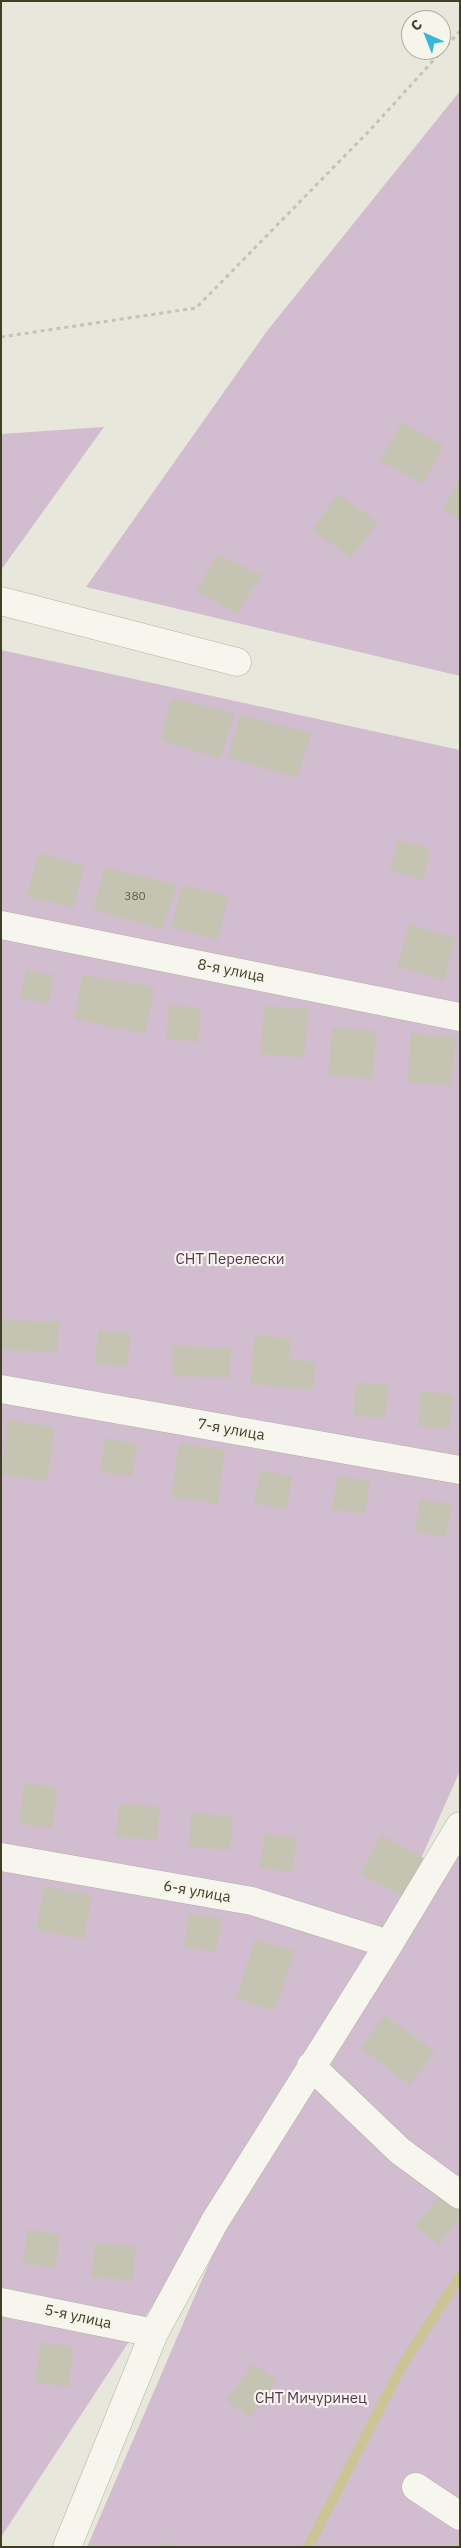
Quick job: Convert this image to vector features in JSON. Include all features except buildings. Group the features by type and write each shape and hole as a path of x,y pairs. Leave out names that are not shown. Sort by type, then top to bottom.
{"street":[{"path":"1,601 237,662"},
{"name":"8-я улица","path":"1,925 460,1017"},
{"name":"7-я улица","path":"1,1389 460,1470"},
{"path":"67,2547 154,2333 215,2221 389,1944 460,1826"},
{"name":"6-я улица","path":"1,1857 252,1901 389,1944"},
{"path":"312,2066 400,2151 460,2195"},
{"name":"5-я улица","path":"1,2302 154,2333"},
{"path":"416,2487 460,2516"}],"path":[{"path":"1,338 196,308 371,129 459,34"}],"green space":[{"path":"460,91 460,676 86,587 267,331"},
{"path":"104,427 1,570 1,434"},
{"name":"СНТ Перелески","path":"1,650 460,750 460,1771 369,1975 1,2537"},
{"name":"СНТ Мичуринец","path":"460,1843 460,2547 87,2547 219,2240"}],"waterway":[{"path":"308,2547 403,2364 460,2276"}]}
